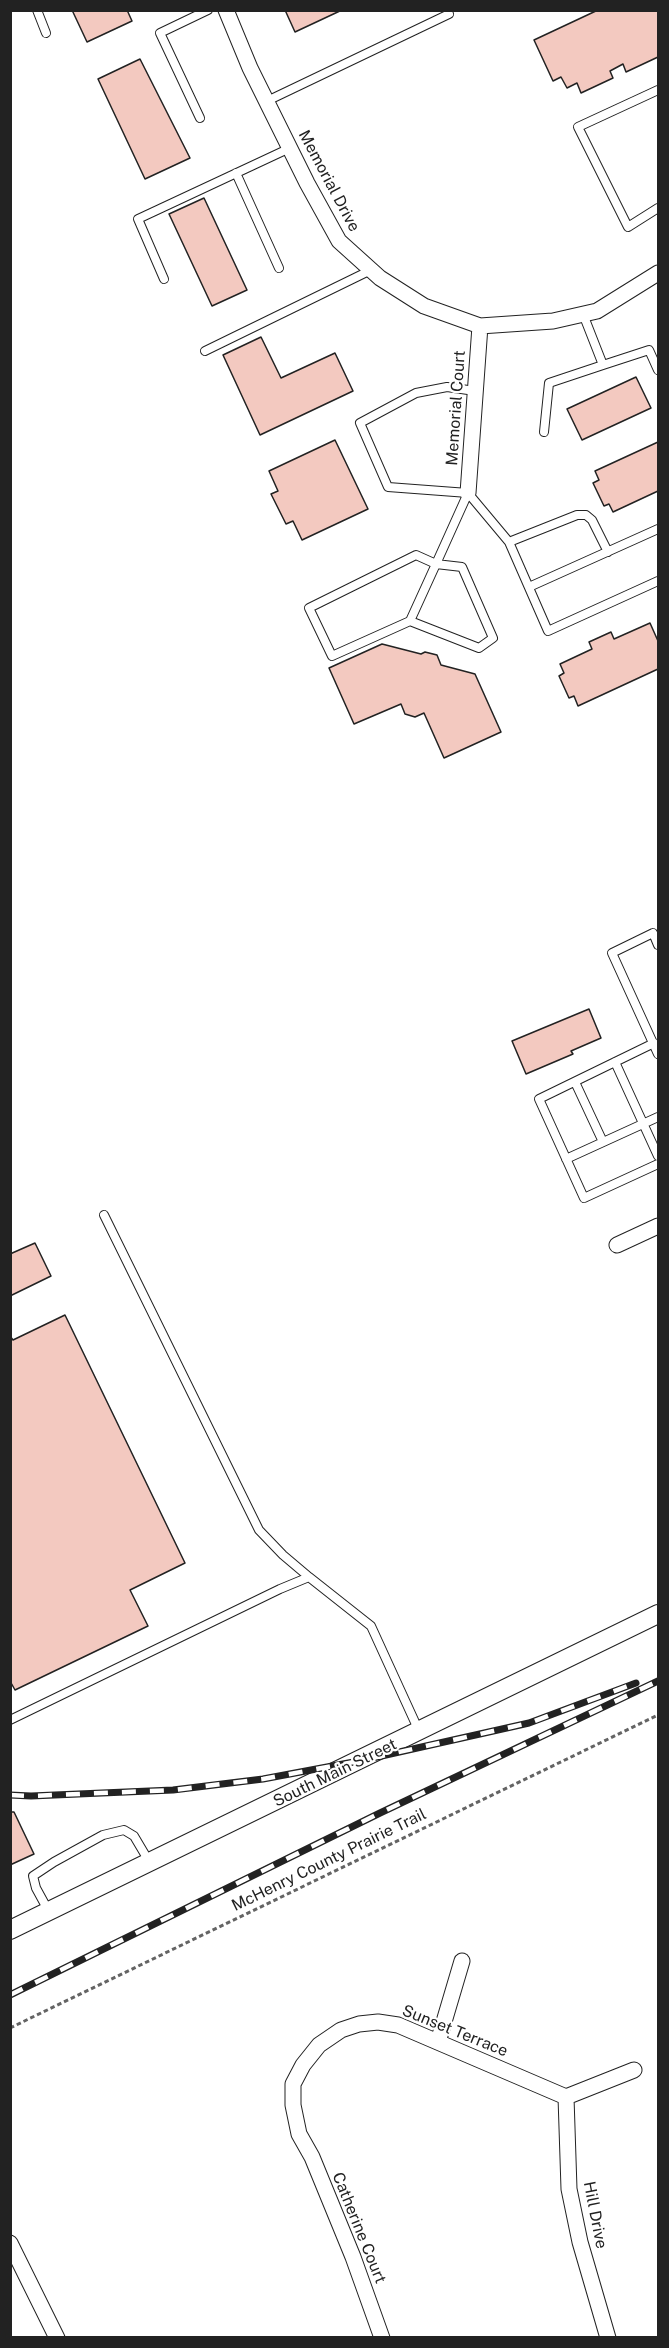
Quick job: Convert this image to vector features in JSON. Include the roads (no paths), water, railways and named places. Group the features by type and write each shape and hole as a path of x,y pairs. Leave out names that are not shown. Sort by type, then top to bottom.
{"street":[{"name":"Memorial Drive","path":"226,10 306,183 339,241 380,278 424,306 480,326 553,321 597,311 658,273"},
{"name":"Memorial Court","path":"468,493 480,326"},
{"path":"617,1245 658,1226"},
{"name":"South Main Street","path":"10,1930 658,1614"},
{"path":"438,2042 462,1961"},
{"name":"Sunset Terrace","path":"299,2134 293,2105 293,2084 303,2065 319,2045 340,2030 359,2024 378,2022 398,2025 566,2097"},
{"path":"566,2097 634,2070"},
{"name":"Hill Drive","path":"566,2097 569,2189 580,2242 608,2337"},
{"name":"Catherine Court","path":"299,2134 312,2157 353,2257 382,2337"},
{"path":"10,2243 57,2337"}],"lane":[{"path":"37,10 46,33"},
{"path":"200,118 160,33 208,10"},
{"path":"267,101 449,14"},
{"path":"658,90 578,127 628,227 658,208"},
{"path":"164,279 138,219 290,148"},
{"path":"236,173 279,268"},
{"path":"206,351 371,270"},
{"path":"584,314 603,365"},
{"path":"544,432 549,383 649,350 658,370"},
{"path":"475,391 447,387 416,393 360,423 388,487 468,493 509,542 548,631 658,581"},
{"path":"410,621 479,648 493,638 462,567 436,564 416,555 309,608 332,656 410,621 436,564 468,493"},
{"path":"509,542 577,515 586,515 592,520 608,552"},
{"path":"529,587 658,529"},
{"path":"658,945 653,933 612,953 658,1054"},
{"path":"654,1043 539,1099 584,1198 658,1164"},
{"path":"615,1062 658,1156"},
{"path":"575,1082 603,1142"},
{"path":"566,1159 658,1117"},
{"path":"104,1215 259,1530 283,1555 371,1626 419,1732"},
{"path":"10,1719 280,1588 309,1577"},
{"path":"49,1912 36,1888 33,1876 103,1836 124,1830 134,1836 150,1863"}],"railway":[{"path":"10,1995 380,1813 658,1681"},
{"path":"10,1795 173,1790 263,1779 359,1761 529,1723 636,1683"}]}
